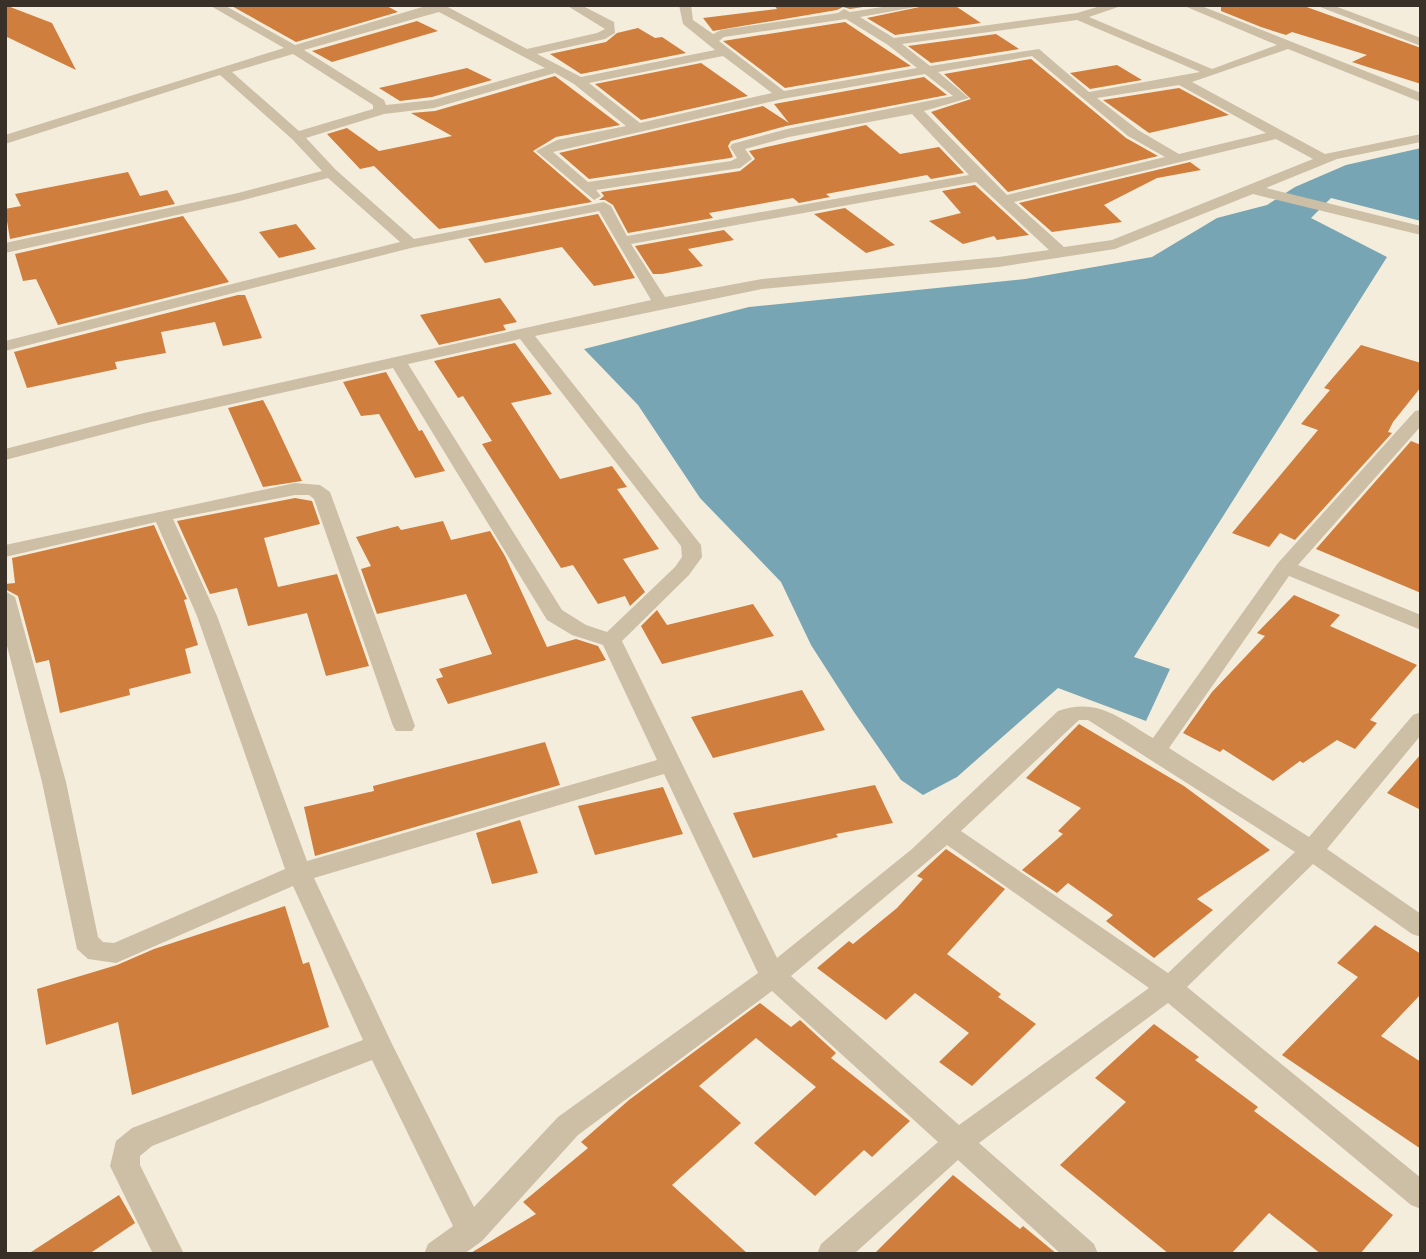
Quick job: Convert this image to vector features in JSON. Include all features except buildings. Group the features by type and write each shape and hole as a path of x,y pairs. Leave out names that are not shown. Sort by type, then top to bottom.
{"street":[{"path":"215,5 370,96 379,103 380,110"},
{"path":"525,53 601,36 611,30 610,26 572,5"},
{"path":"685,5 687,22 782,95"},
{"path":"586,187 735,165 745,159 737,147 787,133 963,99 892,42 834,5"},
{"path":"711,38 721,34 921,5"},
{"path":"892,42 999,24 1078,16 1118,5"},
{"path":"1188,5 1421,98"},
{"path":"1321,5 1421,42"},
{"path":"5,140 224,72 291,48 438,7 579,81 637,128"},
{"path":"1078,16 1212,73"},
{"path":"999,24 1133,133 1177,158"},
{"path":"1086,96 1181,82 1289,45"},
{"path":"579,81 725,52"},
{"path":"660,303 604,206 543,151 562,143 782,95 1035,52"},
{"path":"297,136 357,120 380,110 434,104 556,69"},
{"path":"224,72 297,136 331,173 411,244"},
{"path":"1181,82 1325,160"},
{"path":"915,109 979,177 1060,253"},
{"path":"1004,200 1279,134"},
{"path":"5,454 144,418 660,303 762,284 999,261 1115,244 1325,160 1421,138"},
{"path":"5,248 240,197 331,173"},
{"path":"622,241 979,177"},
{"path":"1252,188 1421,231"},
{"path":"5,346 411,244 604,206"},
{"path":"524,334 691,545 692,557 682,570 611,640"},
{"path":"398,362 554,615 579,630 611,640 773,976 1083,1254"},
{"path":"1156,750 1285,567 1421,415"},
{"path":"5,551 162,515 295,489 313,489 323,496 404,726"},
{"path":"162,515 207,616 299,873 379,1046 471,1231"},
{"path":"1285,567 1421,623"},
{"path":"5,597 54,782 86,942 97,952 116,953 299,873 671,764"},
{"path":"439,1254 471,1231 568,1126 773,976 947,833 1066,716 1078,712 1093,713 1156,750 1312,851 1421,927"},
{"path":"832,1254 957,1143 1169,988 1312,851 1421,720"},
{"path":"947,833 1169,988 1421,1196"},
{"path":"169,1254 125,1166 126,1150 142,1137 379,1046"}],"water":[{"path":"1421,148 1421,221 1331,198 1311,218 1387,257 1134,657 1170,669 1146,721 1058,688 957,777 923,795 901,780 854,712 811,645 781,582 700,498 638,405 584,349 749,307 1025,279 1152,257 1217,218 1267,205 1295,187 1346,165"}]}
